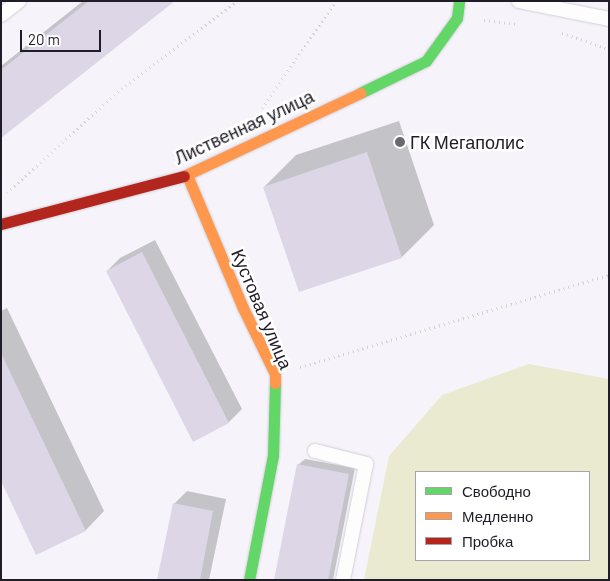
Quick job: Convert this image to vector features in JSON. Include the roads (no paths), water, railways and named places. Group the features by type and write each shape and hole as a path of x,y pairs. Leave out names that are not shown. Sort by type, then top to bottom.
{"street":[{"name":"Лиственная улица","path":"1,224 187,175 426,61 457,18 459,1"},
{"name":"Кустовая улица","path":"187,175 243,308 274,374 273,455 249,580"}],"lane":[{"path":"1,15 19,1"},
{"path":"519,1 609,19"},
{"path":"315,451 366,464 343,580"}],"place":[{"name":"ГК Мегаполис","path":"400,142"}]}
